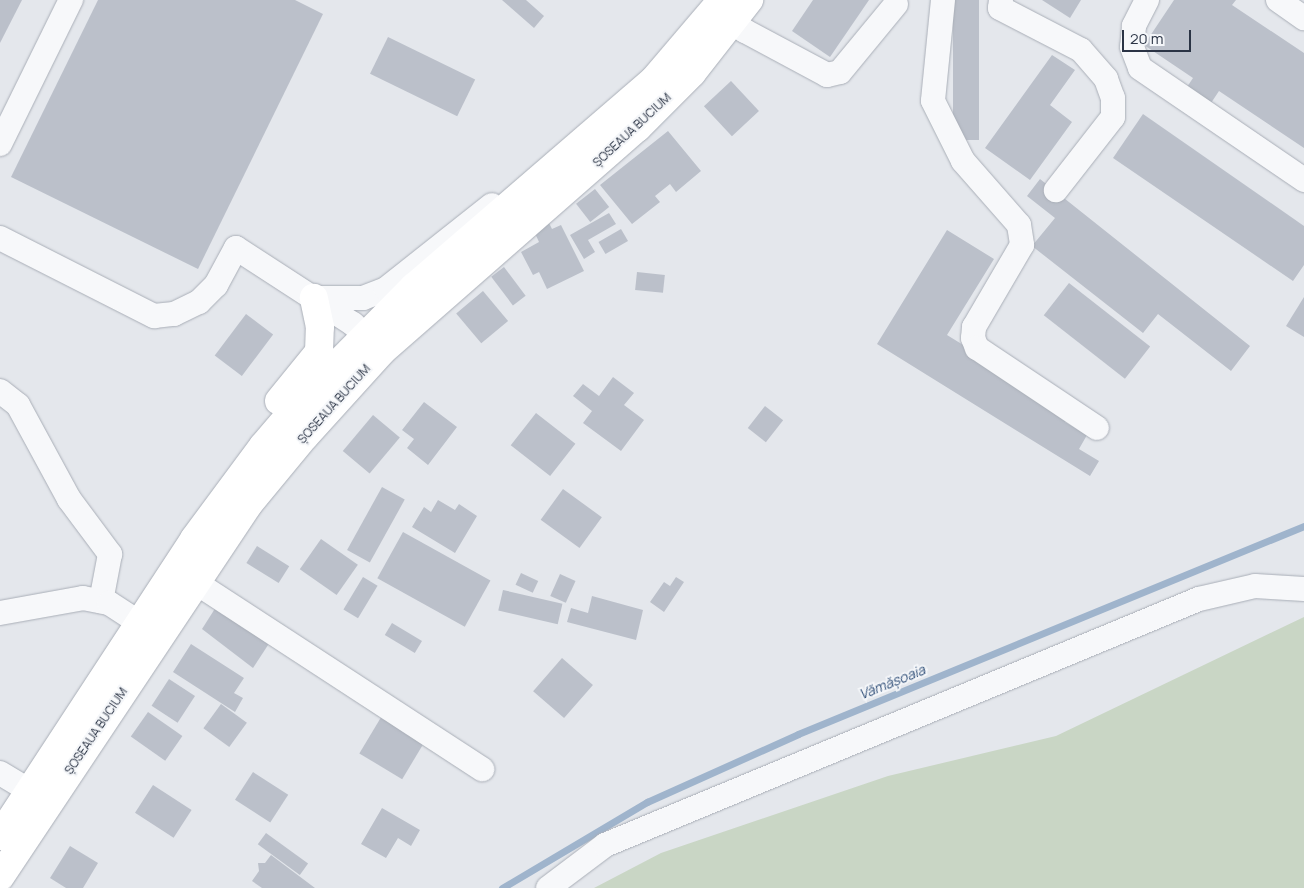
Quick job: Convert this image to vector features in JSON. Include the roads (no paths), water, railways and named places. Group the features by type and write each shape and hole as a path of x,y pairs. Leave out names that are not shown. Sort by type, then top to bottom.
{"main road":[{"name":"ȘOSEAUA BUCIUM","path":"149,629 195,582 247,506 305,436 414,287 653,81 724,10 750,0"},
{"name":"ȘOSEAUA BUCIUM","path":"0,877 39,797 149,629 194,539 264,446 373,343 637,128 692,73 724,10"},
{"path":"264,446 268,414 319,352 320,327 314,298"},
{"name":"ȘOSEAUA BUCIUM","path":"0,836 39,797"}],"lane":[{"path":"0,144 7,111 71,0"},
{"path":"943,0 933,101 963,160 1020,225 1022,245 974,327 972,338 977,348 1097,428"},
{"path":"1001,0 1000,8 1081,50 1106,79 1113,98 1113,117 1056,190"},
{"path":"1147,0 1134,26 1132,47 1140,68 1304,180"},
{"path":"1278,0 1304,18"},
{"path":"724,10 827,75 835,75 896,4"},
{"path":"314,298 363,298 386,289 438,245 585,139"},
{"path":"0,238 154,316 174,314 199,302 216,285 236,248 314,298 373,343"},
{"path":"0,391 18,405 69,498 110,554 101,601"},
{"path":"195,582 482,769"},
{"path":"548,888 605,845 1199,599 1254,586 1304,589"},
{"path":"0,613 83,598 109,603 149,629"},
{"path":"0,773 39,797"}],"waterway":[{"name":"Vămășoaia","path":"502,888 647,802 798,734 1304,526"}]}
